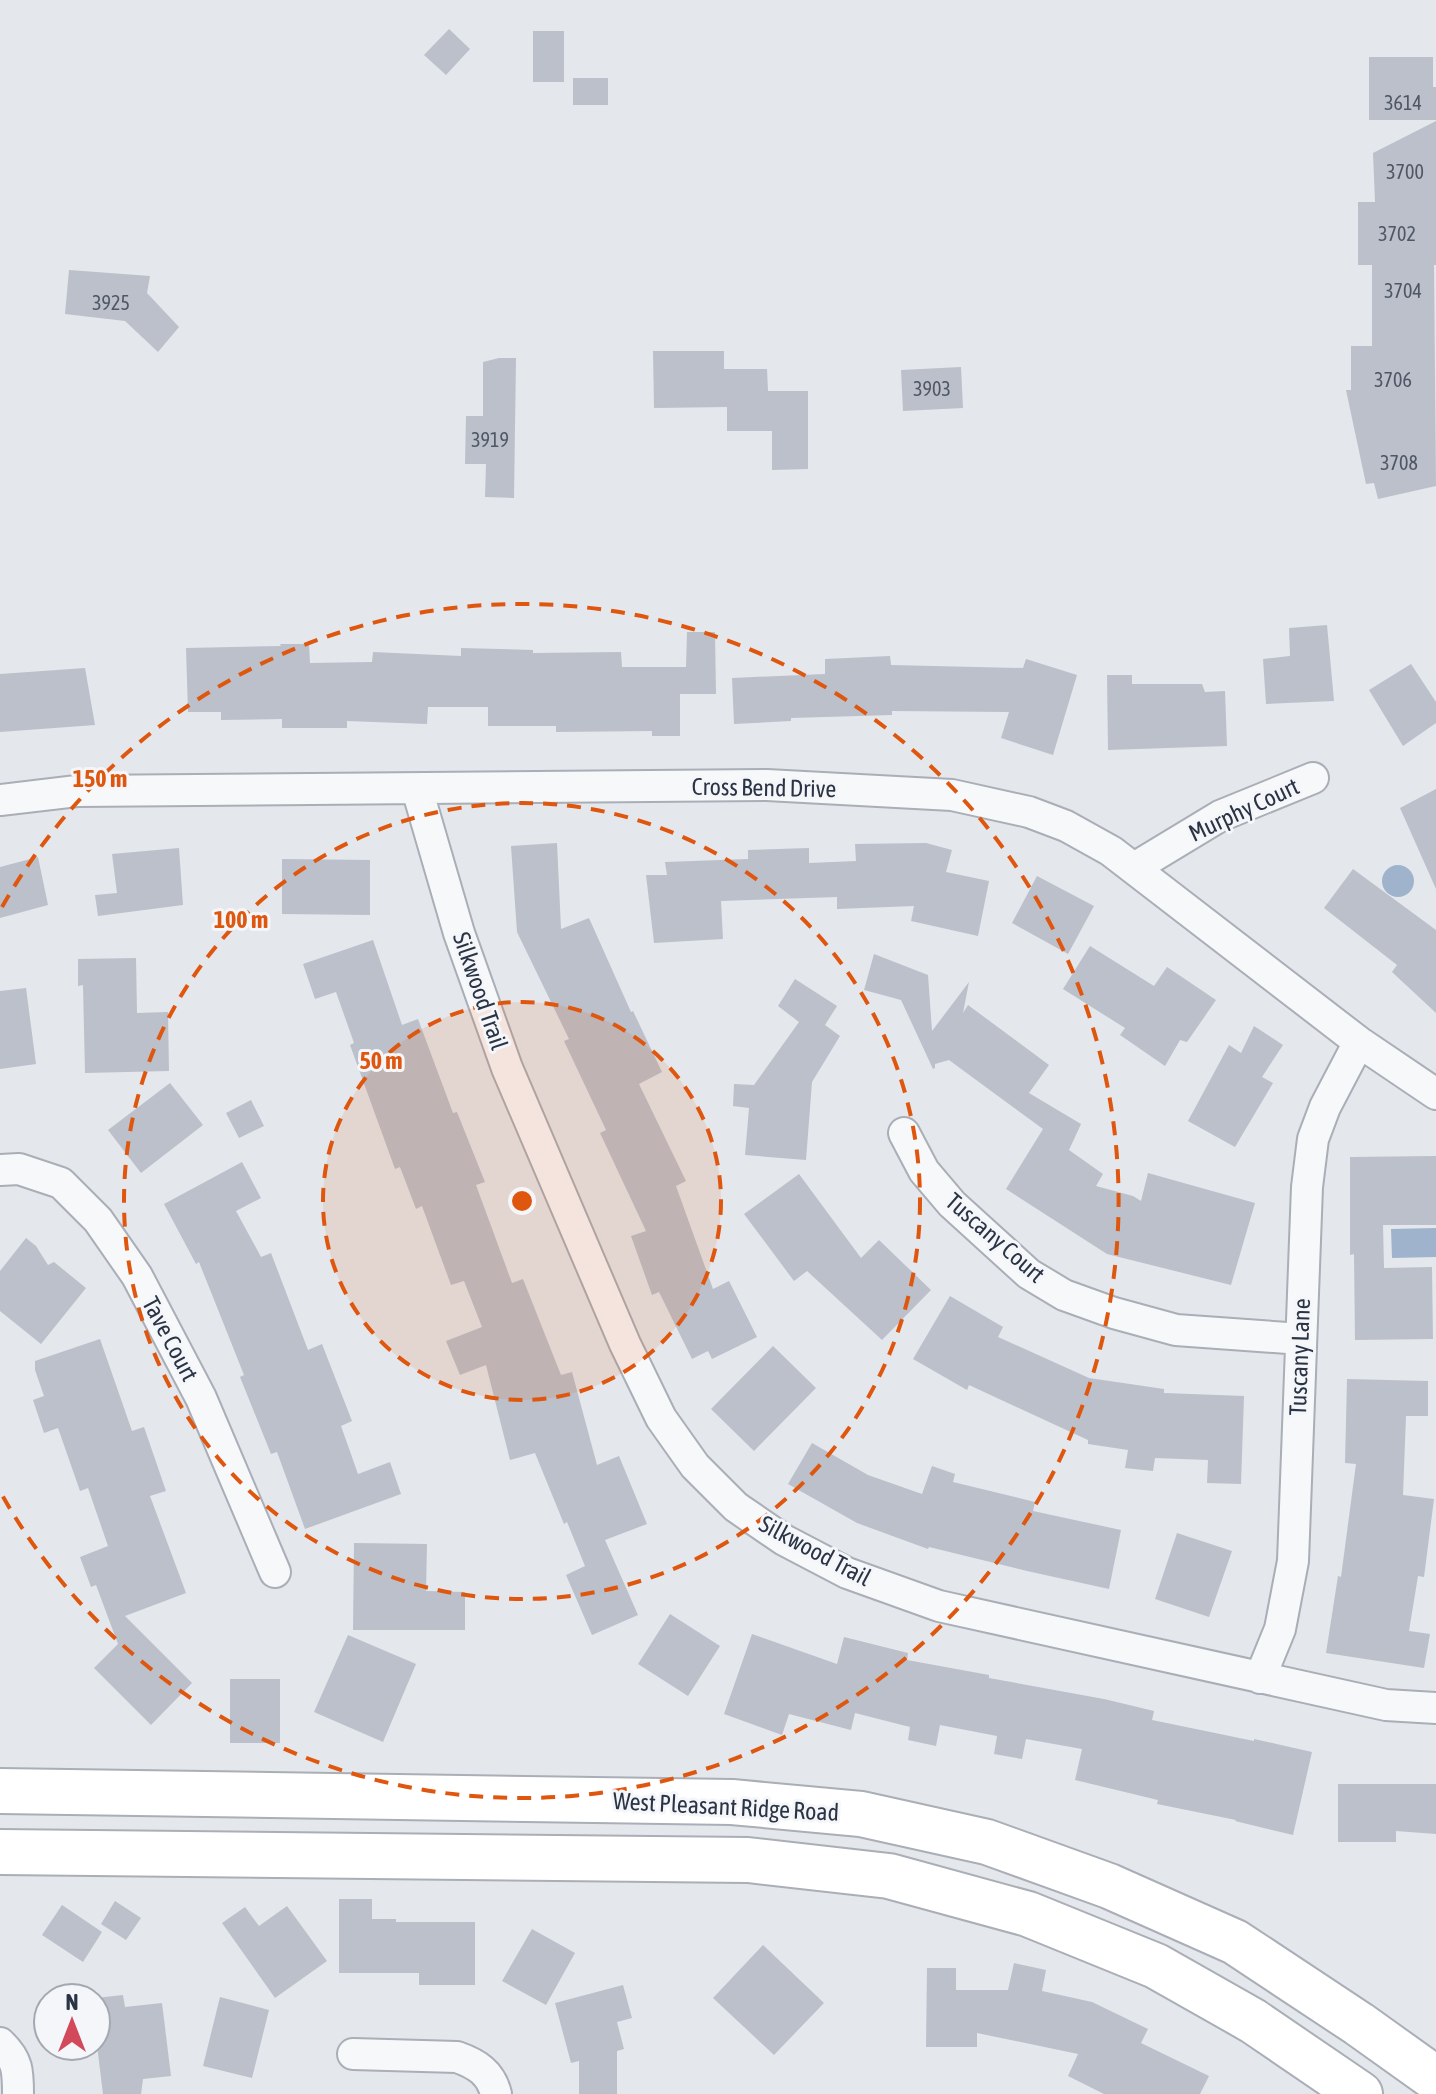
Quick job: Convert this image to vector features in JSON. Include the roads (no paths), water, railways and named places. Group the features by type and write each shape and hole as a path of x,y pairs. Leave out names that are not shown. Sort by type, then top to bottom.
{"main road":[{"name":"West Pleasant Ridge Road","path":"0,1791 732,1802 861,1814 987,1842 1109,1886 1235,1942 1436,2079"},
{"path":"0,1852 748,1860 889,1876 1028,1914 1156,1966 1253,2021 1360,2094"}],"street":[{"name":"Murphy Court","path":"1134,868 1220,816 1313,778"},
{"name":"Cross Bend Drive","path":"0,800 77,791 767,785 952,795 1029,812 1066,826 1111,851 1359,1042 1436,1094"},
{"name":"Silkwood Trail","path":"417,789 459,933 507,1068 625,1344 661,1418 695,1466 736,1507 784,1540 847,1573 939,1606 1386,1705 1436,1708"},
{"name":"Tuscany Lane","path":"1260,1678 1280,1629 1293,1561 1307,1187 1313,1139 1325,1107 1359,1042"},
{"name":"Tuscany Court","path":"904,1133 924,1171 952,1204 1029,1274 1064,1295 1176,1330 1301,1339"},
{"name":"Tave Court","path":"0,1170 19,1169 61,1183 98,1220 129,1265 201,1398 275,1572"},
{"path":"0,2043 14,2058 18,2094"},
{"path":"353,2054 457,2057 471,2062 487,2074 496,2094"}],"water":[{"path":"1398,865 1409,870 1414,881 1409,892 1398,897 1387,892 1382,881 1387,870"},
{"path":"1436,1228 1436,1257 1392,1258 1391,1229"}]}
